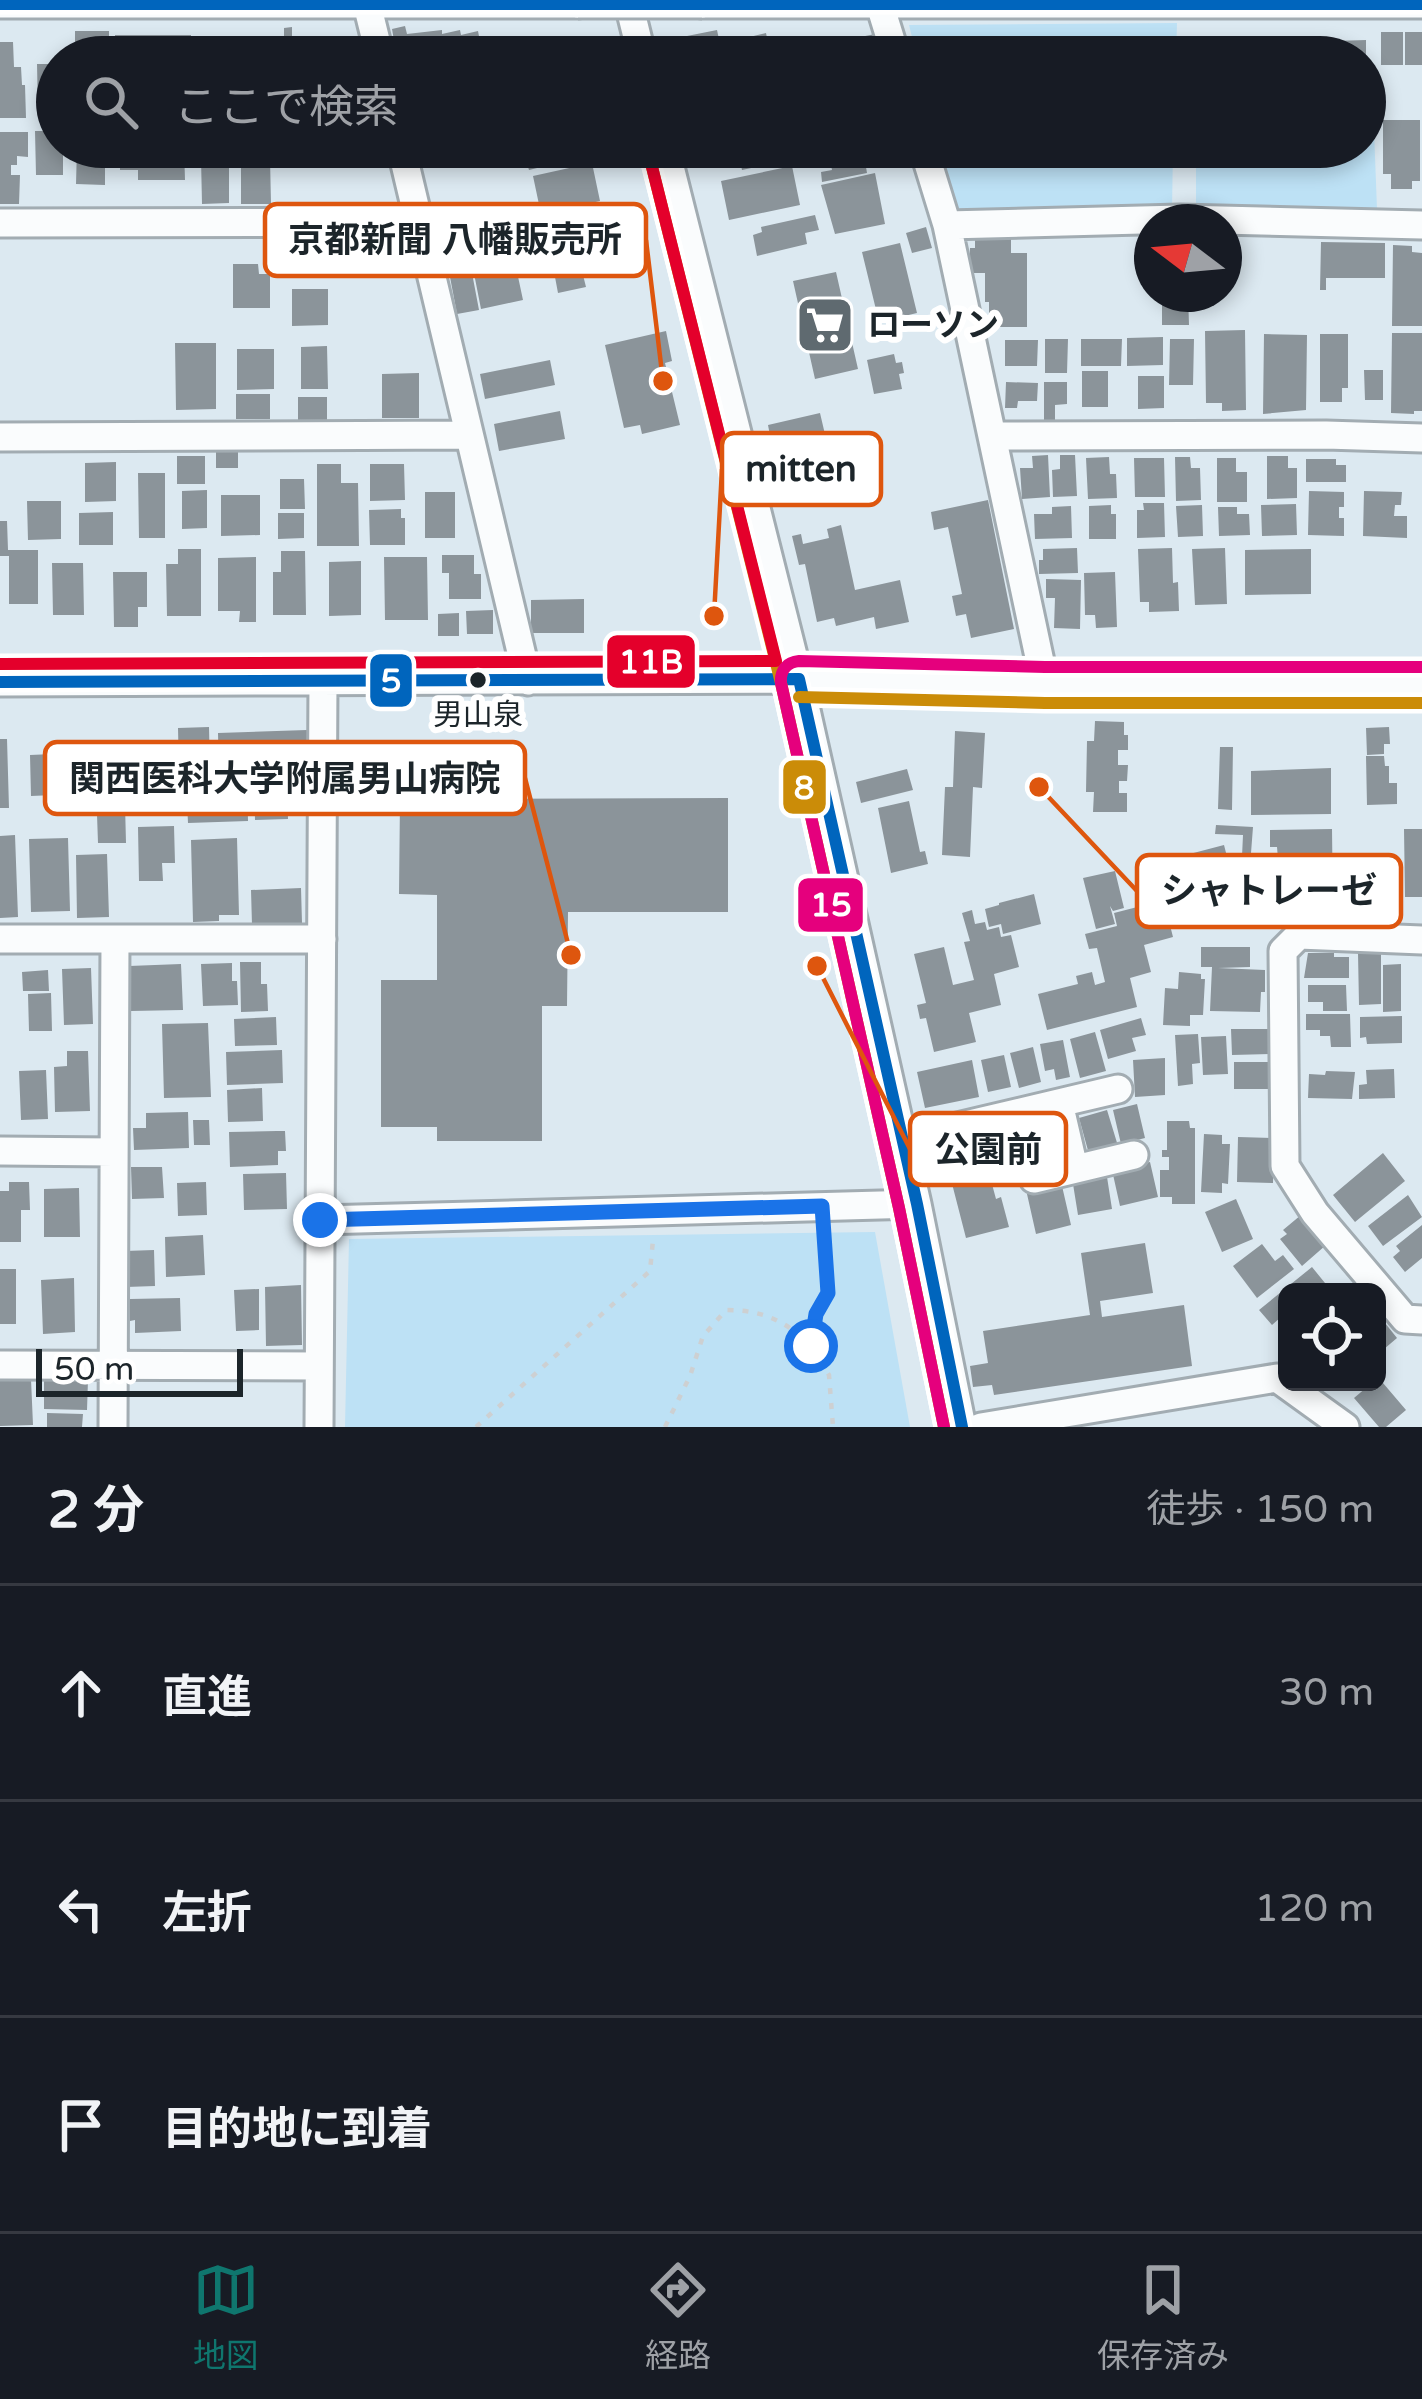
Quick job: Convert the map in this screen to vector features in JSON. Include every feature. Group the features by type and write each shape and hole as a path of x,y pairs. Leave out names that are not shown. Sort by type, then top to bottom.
{"street":[{"path":"628,0 637,36"},
{"path":"367,2 375,36"},
{"path":"0,4 1422,4"},
{"path":"880,5 890,36"},
{"path":"406,168 528,680"},
{"path":"670,168 799,679 962,1427"},
{"path":"929,168 947,225 1045,685"},
{"path":"947,225 1180,219 1422,225"},
{"path":"0,223 418,222"},
{"path":"0,437 469,435"},
{"path":"994,436 1422,438"},
{"path":"0,682 799,679 1045,685 1422,685"},
{"path":"319,1427 323,681"},
{"path":"1422,940 1299,935 1283,951 1285,1166 1315,1213 1406,1319 1422,1320"},
{"path":"0,939 322,939"},
{"path":"113,1427 115,939"},
{"path":"902,1140 1118,1089"},
{"path":"1059,1103 1074,1168"},
{"path":"0,1151 114,1152"},
{"path":"1034,1179 1134,1155"},
{"path":"320,1220 916,1204"},
{"path":"0,1365 319,1366"},
{"path":"981,1427 1094,1418 1277,1378 1345,1427"}],"path":[{"path":"811,1346 816,1314 828,1293 822,1206"},
{"path":"476,1427 650,1271 655,1210"},
{"path":"665,1427 704,1336 726,1310 751,1310 782,1320 811,1346 829,1375 833,1427"}],"shaded area":[{"path":"1177,23 1177,36 912,36 909,25"},
{"path":"944,168 1173,168 1172,204 1134,204 1134,211 956,216"},
{"path":"1196,168 1375,168 1377,209 1196,204"},
{"path":"875,1232 910,1427 345,1427 349,1239"}],"building":[{"path":"405,26 407,34 478,31 479,36 393,36 392,29"},
{"path":"717,30 718,36 687,36"},
{"path":"75,31 109,31 109,36 75,36"},
{"path":"1381,32 1403,32 1403,65 1386,65 1386,36"},
{"path":"1405,32 1422,32 1422,65 1405,65"},
{"path":"0,42 13,42 14,67 21,67 25,85 26,118 0,118"},
{"path":"1386,120 1420,120 1420,181 1412,181 1412,189 1391,189 1391,174 1383,174"},
{"path":"35,131 36,168 63,168 63,175 36,175"},
{"path":"0,132 28,132 28,157 17,156 17,165 11,165 11,175 20,175 19,204 0,204"},
{"path":"76,168 105,168 105,185 76,184"},
{"path":"185,168 185,180 138,180 138,170 120,170"},
{"path":"201,168 229,168 229,203 202,204"},
{"path":"241,168 270,168 271,204 241,204"},
{"path":"593,168 600,201 541,214 533,176"},
{"path":"792,168 800,205 729,220 721,181"},
{"path":"866,168 867,173 822,182 821,172"},
{"path":"875,173 885,224 835,234 821,185"},
{"path":"815,215 819,230 805,233 807,244 757,256 753,235 762,232 761,227"},
{"path":"926,227 932,248 912,253 906,233"},
{"path":"975,238 1011,238 1011,253 1027,253 1027,327 989,327 985,273 969,273"},
{"path":"510,239 523,300 481,309 469,248"},
{"path":"1321,242 1385,243 1385,278 1326,278 1326,290 1320,290"},
{"path":"900,243 917,313 879,322 862,252"},
{"path":"1393,245 1412,246 1412,252 1422,253 1422,326 1392,326"},
{"path":"233,264 258,264 259,274 270,274 270,308 233,308"},
{"path":"582,271 586,287 558,293 555,277"},
{"name":"ローソン","path":"836,272 858,369 815,379 793,281"},
{"path":"472,273 479,310 457,314 450,277"},
{"path":"292,289 328,289 328,325 292,326"},
{"path":"1162,312 1189,312 1189,325 1162,325"},
{"path":"1245,330 1246,410 1222,411 1222,403 1206,403 1205,331"},
{"path":"666,331 672,361 665,363 680,425 642,434 640,425 624,428 605,345"},
{"path":"1392,333 1422,333 1422,411 1414,414 1391,413"},
{"path":"1264,334 1307,335 1306,410 1263,414"},
{"path":"1320,334 1348,334 1348,388 1342,388 1342,402 1320,402"},
{"path":"1163,337 1163,365 1127,366 1127,338"},
{"path":"1045,339 1068,339 1067,373 1045,373"},
{"path":"1081,339 1122,339 1121,366 1081,366"},
{"path":"1170,339 1194,339 1193,385 1169,385"},
{"path":"1005,340 1038,340 1037,366 1005,366"},
{"path":"175,343 216,343 216,409 176,410"},
{"path":"327,346 328,389 301,389 301,347"},
{"path":"237,349 274,349 274,389 237,390"},
{"path":"894,354 896,363 902,362 902,389 874,394 867,360"},
{"path":"550,360 555,385 485,399 480,374"},
{"path":"1364,370 1383,370 1383,400 1365,400"},
{"path":"1082,371 1108,371 1108,407 1082,407"},
{"path":"419,373 419,418 382,418 382,374"},
{"path":"1138,376 1164,376 1164,408 1138,409"},
{"path":"1006,382 1038,383 1037,401 1018,401 1017,408 1005,408"},
{"path":"1044,382 1067,382 1067,404 1055,405 1055,420 1044,420"},
{"path":"236,394 270,394 270,419 236,419"},
{"path":"298,397 327,397 327,420 298,420"},
{"path":"560,411 565,439 499,451 494,424"},
{"path":"820,413 831,460 777,472 768,425"},
{"path":"216,449 238,449 238,468 216,468"},
{"path":"1048,455 1050,497 1022,499 1020,468 1033,468 1032,456"},
{"path":"1060,455 1075,455 1077,496 1053,497 1052,470 1060,469"},
{"path":"177,456 205,456 205,484 177,484"},
{"path":"1267,456 1288,456 1288,468 1297,468 1297,498 1267,499"},
{"path":"1109,457 1110,474 1116,474 1117,498 1088,499 1086,458"},
{"path":"1175,457 1190,457 1191,468 1200,468 1201,500 1176,501"},
{"path":"1134,458 1164,458 1165,497 1135,497"},
{"path":"1217,458 1236,458 1236,472 1247,472 1247,502 1217,502"},
{"path":"1306,459 1336,459 1336,465 1346,465 1346,482 1306,482"},
{"path":"116,462 116,501 85,502 85,463"},
{"path":"317,464 341,464 341,483 358,483 359,546 317,546"},
{"path":"370,464 404,464 405,500 370,501"},
{"path":"138,473 165,473 165,538 139,538"},
{"path":"280,479 304,479 305,509 280,509"},
{"path":"207,490 207,528 182,529 182,491"},
{"path":"1309,491 1344,492 1339,518 1344,518 1344,536 1308,535"},
{"path":"1364,491 1402,492 1394,516 1407,516 1407,538 1363,536"},
{"path":"425,492 455,492 455,538 425,538"},
{"path":"221,495 260,495 260,535 221,536"},
{"path":"988,500 1014,629 971,638 966,614 956,616 952,596 962,594 948,527 934,530 931,512"},
{"path":"27,501 61,501 61,539 28,540"},
{"path":"1143,503 1164,503 1165,537 1137,538 1137,510 1144,510"},
{"path":"1296,504 1297,535 1262,536 1261,505"},
{"path":"1111,505 1111,514 1116,514 1116,539 1089,539 1089,506"},
{"path":"1202,505 1203,536 1178,537 1176,506"},
{"path":"1071,506 1072,538 1035,539 1034,514 1052,514 1052,507"},
{"path":"1218,507 1237,507 1237,514 1249,514 1250,535 1219,536"},
{"path":"401,509 405,545 370,545 369,510"},
{"path":"113,512 113,545 79,545 79,513"},
{"path":"278,513 304,513 304,538 278,539"},
{"path":"0,521 7,521 8,550 38,550 38,604 9,604 9,556 0,556"},
{"path":"841,525 855,590 900,580 909,622 876,629 874,617 836,626 834,618 817,622 805,564 799,565 792,536 801,534 803,544 829,538 827,529"},
{"path":"1077,548 1078,573 1039,574 1043,549"},
{"path":"1172,548 1179,611 1149,612 1149,602 1140,602 1138,549"},
{"path":"1225,548 1227,604 1195,605 1192,549"},
{"path":"178,549 201,549 201,616 167,616 166,564 178,564"},
{"path":"1311,549 1311,594 1245,595 1245,550"},
{"path":"281,551 305,551 306,615 273,615 273,572 281,572"},
{"path":"442,555 474,555 474,574 481,574 481,599 449,599 449,573 442,573"},
{"path":"256,557 256,622 239,622 240,611 218,611 218,558"},
{"path":"384,557 427,557 428,620 385,620"},
{"path":"361,561 361,615 329,616 329,562"},
{"path":"52,563 83,563 84,615 53,615"},
{"path":"113,572 147,572 147,607 138,607 138,627 114,627"},
{"path":"1115,572 1117,627 1096,628 1095,615 1085,615 1084,573"},
{"path":"1046,579 1081,580 1080,629 1054,628 1055,598 1046,598"},
{"path":"584,599 584,633 531,633 531,600"},
{"path":"493,610 493,634 467,634 466,611"},
{"path":"459,613 459,636 438,636 438,614"},
{"path":"1095,721 1124,722 1128,750 1118,750 1118,765 1128,765 1127,781 1119,781 1119,793 1127,793 1127,812 1093,812 1094,792 1086,792 1087,741 1094,741"},
{"path":"209,727 210,772 179,773 178,728"},
{"path":"1389,727 1390,744 1384,744 1384,754 1367,755 1366,728"},
{"path":"307,730 308,774 219,777 218,733"},
{"path":"955,731 985,733 982,788 973,787 970,857 942,855 945,787 953,787"},
{"path":"0,739 7,739 9,808 0,808"},
{"path":"1220,747 1233,747 1232,810 1218,809"},
{"path":"53,754 54,795 31,796 30,755"},
{"path":"1366,756 1384,756 1389,783 1397,783 1397,804 1367,805"},
{"path":"124,765 126,843 98,843 96,786 84,786 83,766"},
{"path":"1331,768 1331,814 1251,815 1251,771"},
{"path":"907,769 913,790 861,803 856,782"},
{"path":"247,780 248,821 188,823 186,781"},
{"path":"287,784 288,819 255,820 254,785"},
{"path":"728,798 728,912 568,912 567,1006 542,1006 542,1141 437,1141 437,1127 381,1127 381,980 437,980 437,895 399,894 400,799"},
{"path":"909,801 920,852 925,851 928,864 891,873 878,808"},
{"path":"1216,825 1253,827 1249,879 1241,878 1243,835 1215,834"},
{"path":"174,826 175,863 162,863 163,881 139,881 138,827"},
{"path":"1332,829 1333,913 1287,918 1287,900 1297,900 1296,858 1278,859 1277,847 1270,847 1270,830"},
{"path":"1404,829 1422,829 1422,897 1405,897"},
{"path":"15,835 18,917 0,918 0,836"},
{"path":"68,838 70,911 31,912 29,839"},
{"path":"237,838 239,915 193,922 191,840"},
{"path":"1224,845 1233,880 1163,898 1173,937 1144,945 1151,972 1130,978 1137,1007 1047,1030 1038,994 1078,984 1076,976 1092,972 1095,985 1105,982 1097,948 1089,949 1085,934 1117,926 1114,913 1149,904 1140,867"},
{"path":"107,854 109,917 77,918 76,855"},
{"path":"1115,871 1124,908 1113,911 1110,906 1115,924 1096,929 1083,878"},
{"path":"301,888 302,923 252,925 251,890"},
{"path":"1034,894 1041,924 1003,934 1001,924 989,927 985,909"},
{"path":"972,910 975,924 985,922 987,930 999,927 1001,937 1011,935 1019,967 994,974 1001,1005 969,1013 976,1042 934,1052 926,1018 920,1019 917,1005 926,1003 914,954 944,947 953,985 974,980 962,913"},
{"path":"1201,947 1250,947 1250,967 1218,968 1265,970 1260,1012 1210,1011 1212,967 1201,967"},
{"path":"1308,953 1349,957 1349,978 1304,978"},
{"path":"1358,953 1381,954 1381,1004 1359,1005"},
{"path":"240,962 261,962 268,1011 241,1012"},
{"path":"232,963 238,1005 203,1006 201,964"},
{"path":"181,964 183,1010 131,1011 129,966"},
{"path":"1401,964 1401,1011 1383,1012 1383,965"},
{"path":"91,968 93,1024 64,1025 62,969"},
{"path":"48,970 49,991 23,991 22,972"},
{"path":"1179,972 1201,974 1205,979 1203,1015 1190,1015 1190,1026 1163,1025 1165,988 1178,989"},
{"path":"1308,985 1346,985 1347,1011 1323,1011 1323,1002 1308,1002"},
{"path":"51,993 52,1031 29,1031 28,994"},
{"path":"1306,1014 1350,1014 1351,1047 1331,1047 1330,1036 1306,1030"},
{"path":"1402,1016 1402,1043 1367,1044 1366,1037 1360,1038 1360,1017"},
{"path":"276,1017 277,1045 235,1046 234,1019"},
{"path":"1141,1018 1146,1035 1132,1038 1136,1051 1108,1059 1100,1030"},
{"path":"208,1023 211,1097 164,1098 162,1024"},
{"path":"1231,1029 1269,1029 1270,1054 1232,1055"},
{"path":"1095,1032 1106,1071 1080,1078 1070,1039"},
{"path":"1198,1034 1200,1063 1192,1064 1193,1084 1178,1086 1175,1035"},
{"path":"1226,1036 1228,1074 1203,1075 1201,1037"},
{"path":"1063,1040 1070,1077 1056,1080 1054,1069 1045,1071 1040,1044"},
{"path":"1033,1047 1041,1082 1019,1088 1010,1053"},
{"path":"282,1050 283,1083 227,1085 226,1052"},
{"path":"67,1051 88,1051 90,1111 55,1112 54,1067 67,1066"},
{"path":"1004,1055 1011,1087 988,1092 981,1060"},
{"path":"1165,1058 1165,1095 1135,1097 1133,1060"},
{"path":"972,1060 979,1097 925,1108 917,1072"},
{"path":"1234,1062 1272,1062 1272,1089 1234,1089"},
{"path":"1394,1069 1395,1098 1359,1099 1359,1085 1367,1084 1366,1070"},
{"path":"46,1070 48,1119 21,1120 19,1071"},
{"path":"1326,1071 1355,1072 1352,1099 1308,1098 1309,1074 1325,1075"},
{"path":"262,1088 263,1121 228,1122 227,1090"},
{"path":"1137,1104 1145,1138 1121,1144 1113,1110"},
{"path":"1107,1110 1118,1146 1089,1154 1079,1118"},
{"path":"188,1112 189,1148 134,1150 133,1128 146,1128 146,1113"},
{"path":"193,1120 209,1120 210,1145 194,1145"},
{"path":"1167,1121 1189,1121 1190,1128 1195,1128 1195,1204 1172,1204 1172,1197 1160,1197 1160,1170 1169,1170 1169,1157 1162,1157 1162,1150 1167,1150"},
{"path":"285,1131 286,1151 278,1151 278,1165 230,1167 229,1132"},
{"path":"1204,1134 1222,1135 1222,1144 1230,1144 1228,1184 1222,1183 1222,1193 1201,1192"},
{"path":"1238,1137 1274,1138 1273,1183 1237,1182"},
{"path":"1383,1153 1405,1181 1355,1222 1333,1195"},
{"path":"986,1162 1009,1227 966,1238 949,1172"},
{"path":"1150,1162 1158,1197 1120,1206 1112,1170"},
{"path":"131,1167 162,1167 164,1198 132,1199"},
{"path":"286,1173 287,1209 244,1210 243,1174"},
{"path":"1107,1177 1112,1209 1078,1215 1073,1184"},
{"path":"9,1182 29,1182 30,1210 21,1210 21,1242 0,1242 0,1191 9,1191"},
{"path":"206,1182 207,1215 178,1216 177,1183"},
{"path":"1062,1186 1071,1225 1036,1234 1027,1194"},
{"path":"79,1188 80,1237 44,1237 44,1189"},
{"path":"1408,1195 1422,1217 1383,1246 1368,1226"},
{"path":"1236,1199 1253,1239 1222,1252 1205,1212"},
{"path":"1301,1215 1326,1245 1302,1266 1280,1239 1287,1234 1283,1230"},
{"path":"1422,1225 1422,1258 1405,1272 1393,1257 1400,1251 1396,1246"},
{"path":"203,1235 205,1275 166,1277 165,1237"},
{"path":"1145,1243 1153,1293 1100,1301 1102,1317 1184,1305 1192,1366 994,1395 992,1385 973,1387 970,1366 988,1363 983,1331 1090,1315 1081,1253"},
{"path":"1262,1244 1275,1261 1283,1255 1294,1269 1257,1298 1233,1266"},
{"path":"154,1250 155,1286 126,1287 125,1251"},
{"path":"1312,1267 1325,1283 1292,1283"},
{"path":"0,1269 16,1269 16,1324 0,1324"},
{"path":"74,1278 75,1332 43,1334 41,1280"},
{"path":"301,1285 302,1345 266,1346 265,1287"},
{"path":"259,1289 259,1330 236,1331 234,1290"},
{"path":"1278,1295 1278,1320 1272,1325 1259,1310"},
{"path":"180,1298 181,1331 135,1333 130,1299"},
{"path":"1386,1324 1397,1338 1386,1347"},
{"path":"31,1379 33,1425 0,1426 0,1380"},
{"path":"44,1379 88,1380 87,1410 44,1409"},
{"path":"1386,1387 1406,1410 1386,1427 1379,1427 1354,1398 1362,1391 1386,1391"},
{"path":"47,1413 83,1414 82,1427 47,1427"}],"transit line":[{"name":"5","path":"0,4 1422,4"},
{"name":"8","path":"652,168 781,683 944,1427"},
{"name":"11B","path":"0,664 776,661 652,168"},
{"name":"15","path":"944,1427 781,683 783,671 799,661 1045,667 1422,667"},
{"name":"5","path":"0,682 799,679 962,1427"},
{"name":"8","path":"799,697 1045,703 1422,703"}],"place":[{"name":"ローソン","path":"825,325"},
{"name":"京都新聞 八幡販売所","path":"663,381"},
{"name":"mitten","path":"714,616"},
{"name":"男山泉","path":"478,680"},
{"name":"シャトレーゼ","path":"1039,787"},
{"name":"関西医科大学附属男山病院","path":"571,955"},
{"name":"公園前","path":"817,966"}],"route":[{"path":"320,1220 822,1206 828,1293 816,1314 811,1346"}]}
